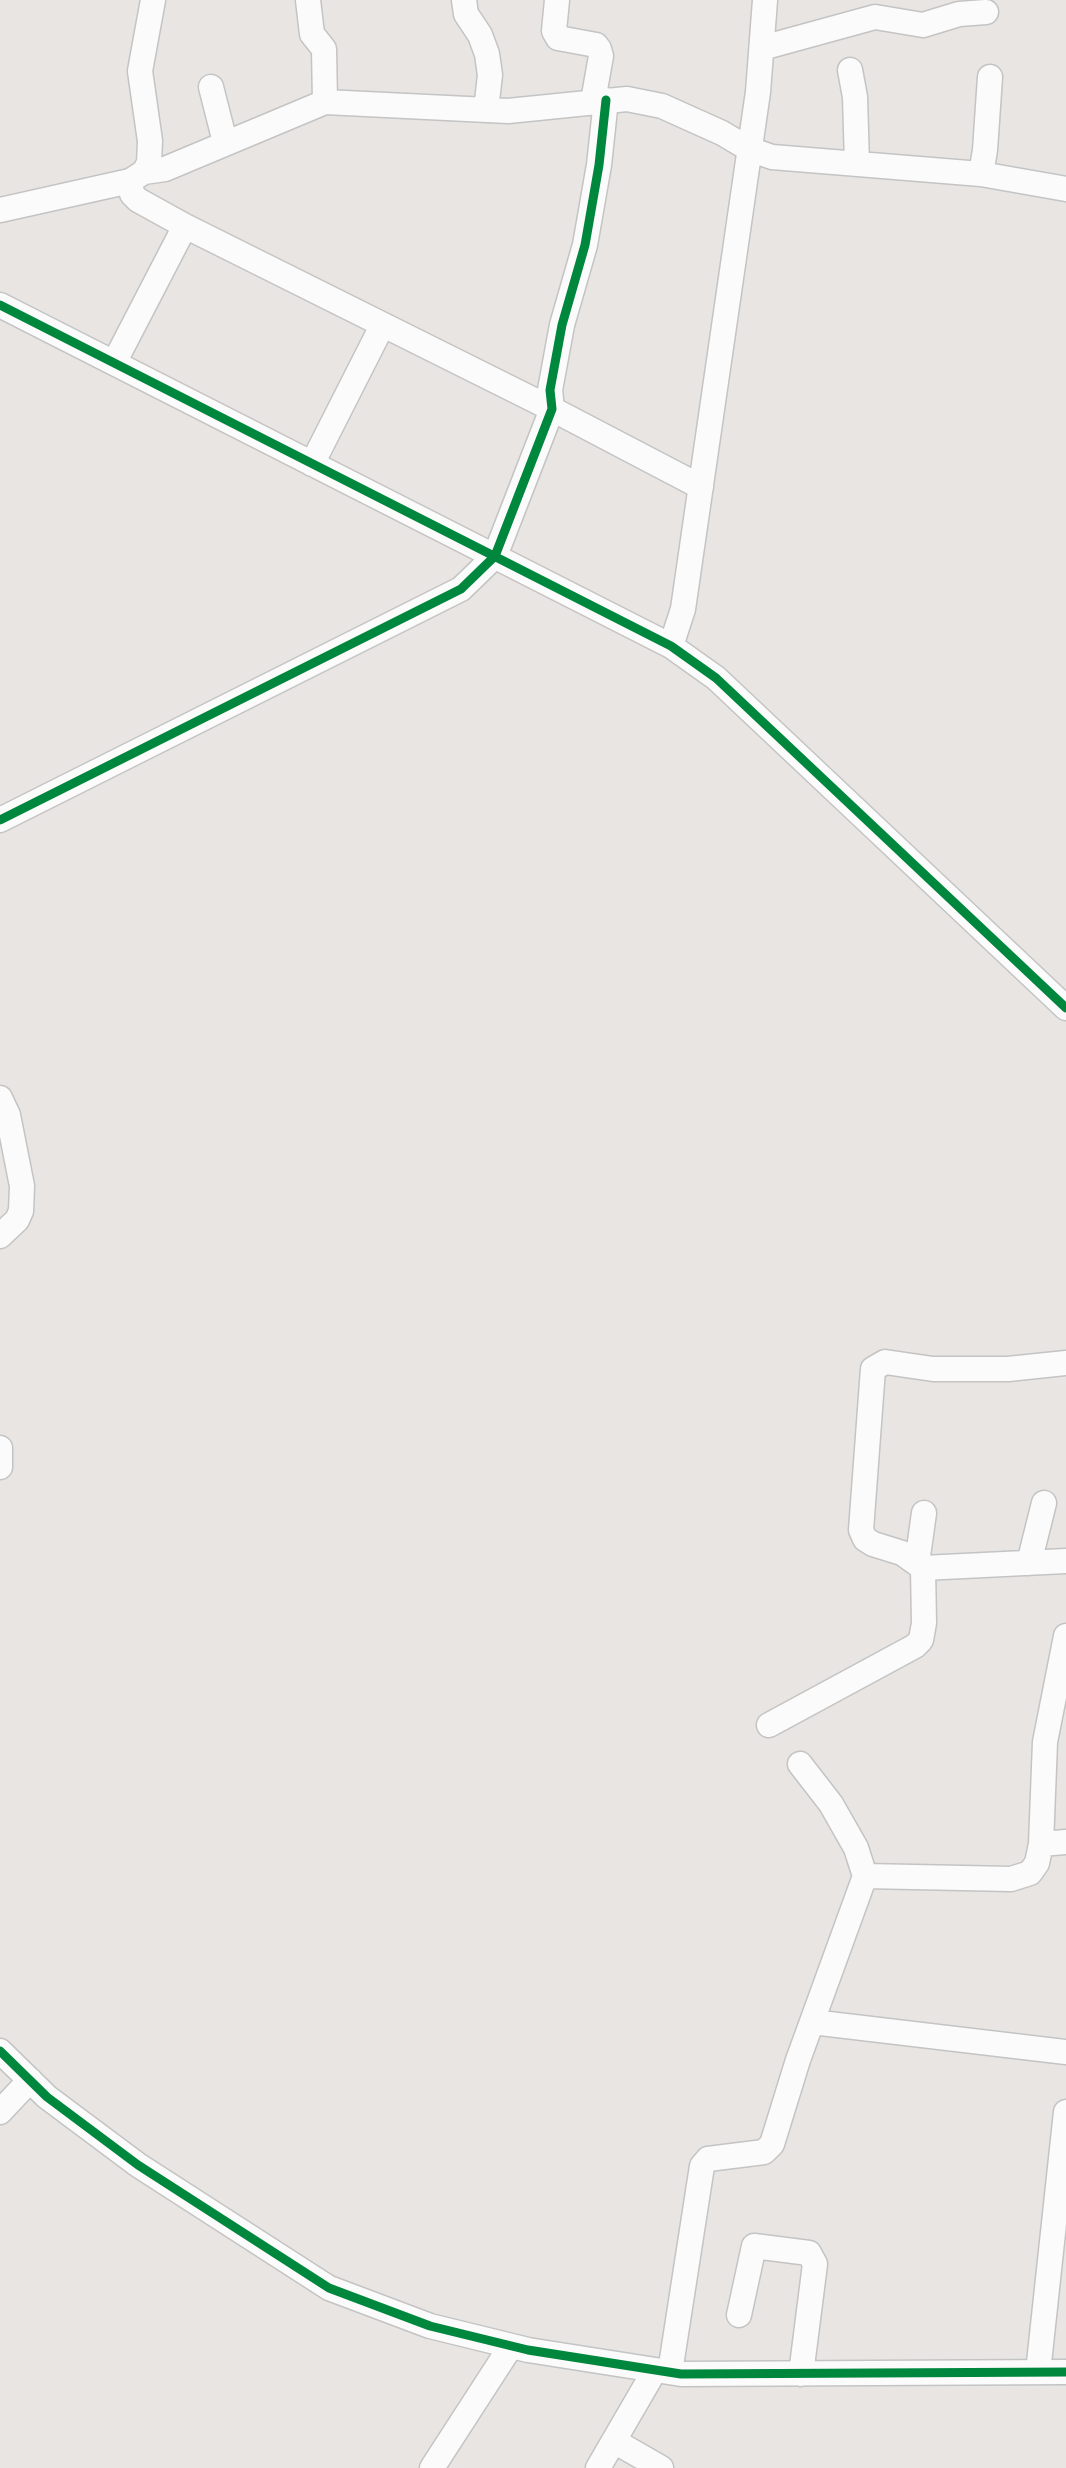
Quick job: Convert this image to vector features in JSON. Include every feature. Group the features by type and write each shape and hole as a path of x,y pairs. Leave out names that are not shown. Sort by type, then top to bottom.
{"street":[{"path":"153,0 140,71 150,154 137,177 132,194 138,200 382,326 552,409 700,487"},
{"path":"308,0 312,34 324,49 325,102"},
{"path":"464,0 466,14 480,35 487,54 490,75 486,110"},
{"path":"0,820 461,589 495,556 552,409 550,390 567,305 585,245 600,165 601,56 596,45 558,38 554,31 557,0"},
{"path":"671,646 683,609 749,149 762,48 765,0"},
{"path":"762,48 875,17 923,25 959,14 986,12"},
{"path":"850,70 855,97 857,164"},
{"path":"981,174 990,78"},
{"path":"211,87 225,142"},
{"path":"0,210 165,169 325,102 486,110 543,109 627,99 662,106 722,133 749,149 772,157 981,174 1066,189"},
{"path":"114,363 185,226"},
{"path":"0,305 671,646 716,678 1066,1008"},
{"path":"312,464 382,326"},
{"path":"0,1098 8,1115 22,1186 21,1211 17,1220 0,1236"},
{"path":"1066,1363 1008,1370 933,1369 885,1362 873,1369 861,1530 865,1539 873,1544 902,1553 920,1566 1066,1561"},
{"path":"0,1448 0,1467"},
{"path":"1029,1563 1044,1503"},
{"path":"769,1725 915,1646 921,1640 924,1623 920,1566 924,1513"},
{"path":"866,1876 1011,1879 1030,1873 1037,1863 1041,1844 1045,1742 1066,1636"},
{"path":"598,2468 662,2371 702,2166 708,2159 764,2152 769,2148 812,2022 866,1876 860,1856 831,1804 800,1764"},
{"path":"1041,1844 1066,1842"},
{"path":"812,2022 1066,2052"},
{"path":"0,2051 47,2097 138,2165 329,2288 430,2326 511,2346 662,2371 801,2374 1066,2372"},
{"path":"0,2112 30,2080"},
{"path":"1038,2372 1066,2112"},
{"path":"739,2315 754,2246 809,2253 815,2264 801,2374"},
{"path":"432,2468 511,2346"},
{"path":"614,2441 661,2468"}],"cycle path":[{"path":"0,820 461,589 495,556 552,409 550,390 562,325 585,245 599,165 606,100"},
{"path":"0,305 671,646 716,678 1066,1008"},
{"path":"0,2051 47,2097 138,2165 329,2288 430,2326 528,2350 681,2374 1066,2372"}]}
